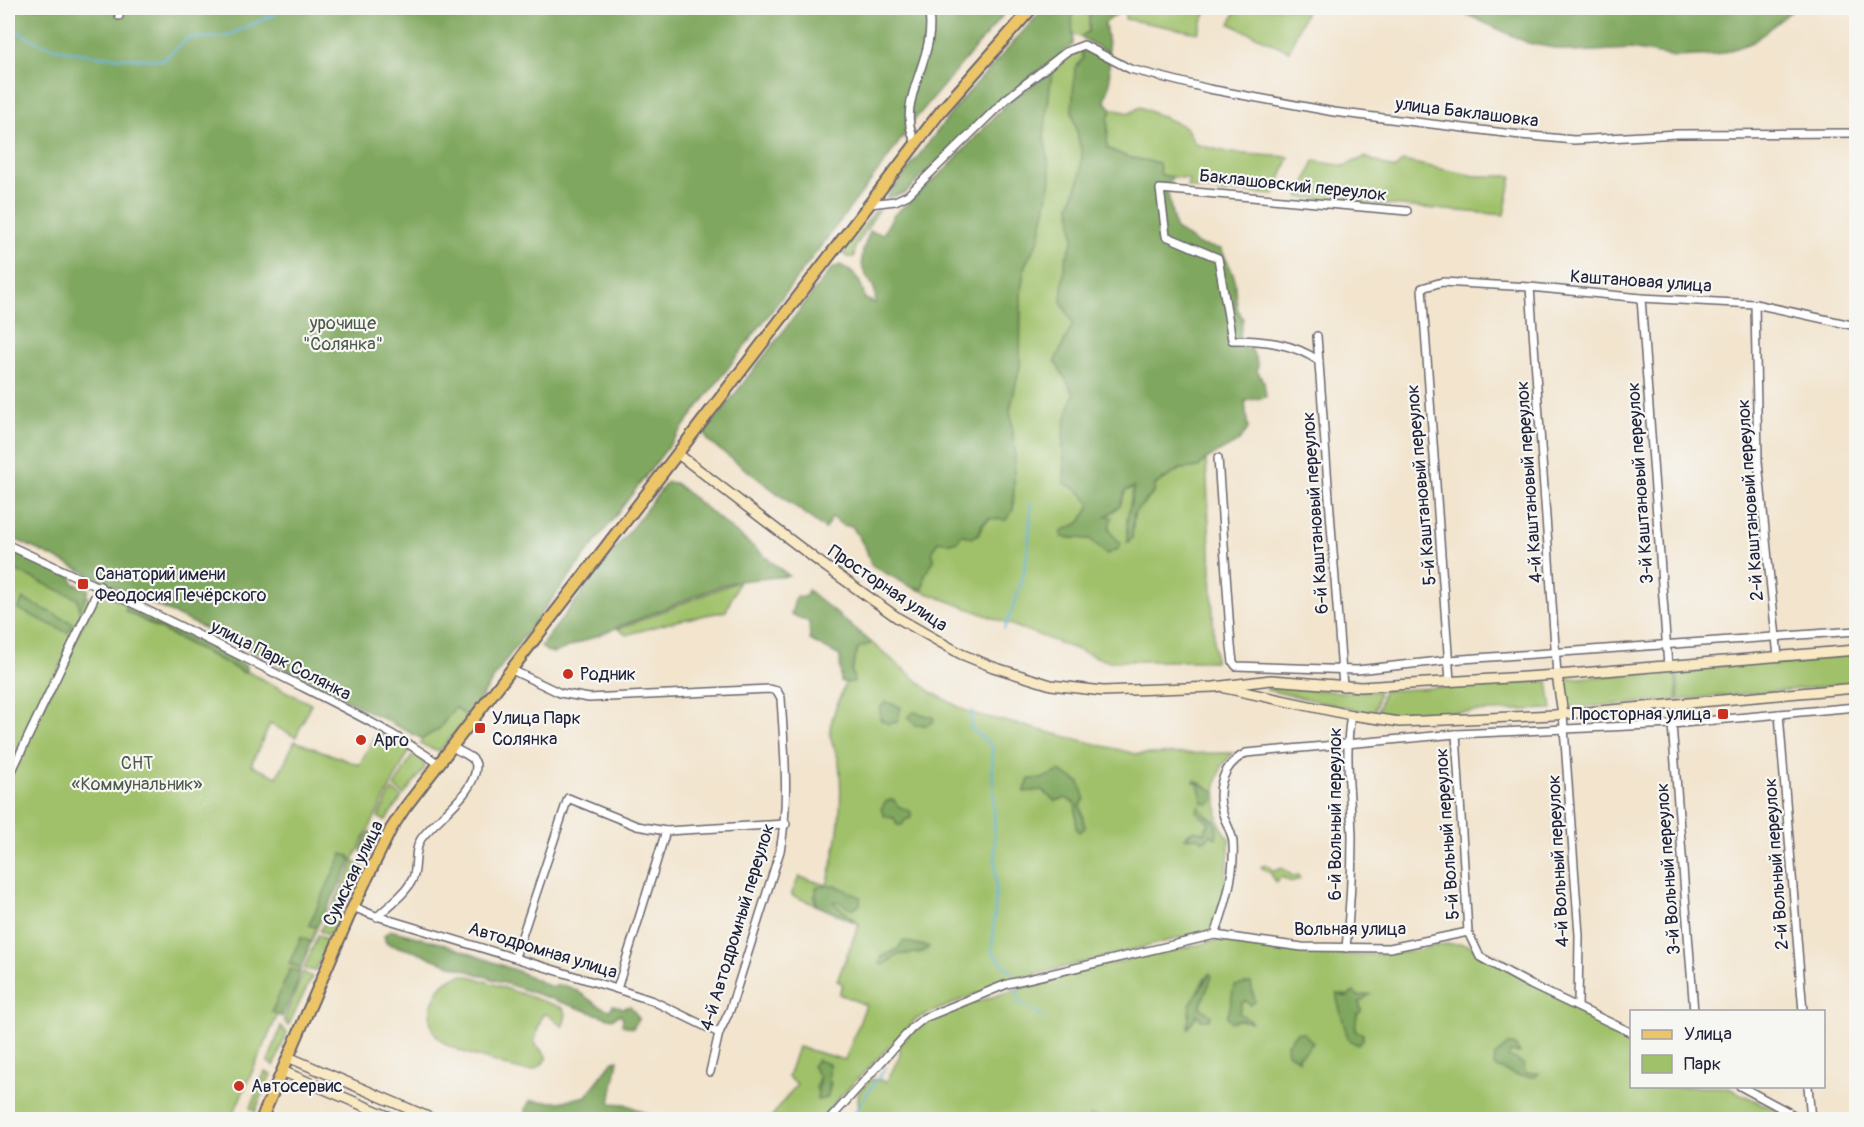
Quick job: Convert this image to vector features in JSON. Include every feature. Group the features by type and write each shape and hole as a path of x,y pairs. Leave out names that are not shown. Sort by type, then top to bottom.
{"main road":[{"name":"Сумская улица","path":"261,1119 353,907 391,829 916,143 1032,8"},
{"name":"Просторная улица","path":"678,454 869,599 933,639 972,658 1028,679 1077,689 1103,691 1214,687 1261,681 1343,687 1557,675 1857,650"},
{"path":"1557,675 1563,714"},
{"path":"1261,681 1255,687 1261,694"},
{"name":"Просторная улица","path":"1214,687 1261,694 1351,715 1400,722 1563,714 1857,688"},
{"path":"288,1057 435,1119"},
{"path":"282,1071 397,1119"}],"street":[{"path":"118,16 119,8"},
{"path":"916,143 907,123 908,110 929,46 928,8"},
{"name":"улица Баклашовка","path":"870,204 895,201 908,195 1006,99 1066,52 1084,45 1130,69 1209,89 1334,112 1521,135 1574,140 1678,134 1857,133"},
{"name":"Баклашовский переулок","path":"1319,362 1305,352 1285,345 1260,340 1232,340 1218,258 1166,236 1160,189 1176,188 1407,212"},
{"name":"Каштановая улица","path":"1422,288 1442,282 1530,287 1641,298 1755,304 1857,326"},
{"name":"4-й Каштановый переулок","path":"1530,287 1557,675"},
{"name":"5-й Каштановый переулок","path":"1422,288 1450,681"},
{"name":"3-й Каштановый переулок","path":"1641,298 1668,666"},
{"name":"2-й Каштановый переулок","path":"1755,304 1758,462 1778,657"},
{"name":"6-й Каштановый переулок","path":"1317,336 1343,687"},
{"path":"1218,458 1233,663 1236,666 1341,670 1449,660 1857,631"},
{"name":"улица Парк Солянка","path":"8,545 100,586 376,725 439,764"},
{"path":"8,779 100,586"},
{"name":"4-й Автодромный переулок","path":"514,668 560,693 589,698 770,689 777,691 781,698 787,786 786,824 780,851 730,1010 719,1033 710,1072"},
{"path":"829,1119 912,1028 924,1018 1007,984 1215,935 1227,903 1234,842 1223,814 1220,785 1223,773 1232,760 1245,753 1348,746 1456,734 1672,724 1857,707"},
{"name":"4-й Вольный переулок","path":"1563,714 1579,935 1578,1007"},
{"name":"2-й Вольный переулок","path":"1779,714 1803,1010"},
{"name":"6-й Вольный переулок","path":"1346,948 1351,903 1352,837 1348,746 1351,715"},
{"name":"3-й Вольный переулок","path":"1672,724 1694,1010"},
{"name":"5-й Вольный переулок","path":"1456,734 1468,932"},
{"path":"377,917 406,890 414,877 417,846 436,822 449,813 474,775 476,768 473,759 461,754 453,747"},
{"path":"514,957 568,798 637,826 666,831 786,824"},
{"path":"617,989 666,831"},
{"name":"Автодромная улица","path":"353,907 377,917 653,1001 719,1033"},
{"path":"1468,932 1480,957 1630,1032"},
{"name":"Вольная улица","path":"1215,935 1302,947 1346,948 1409,946 1468,932"},
{"path":"1744,1088 1803,1119"},
{"path":"1808,1088 1811,1119"}],"green space":[{"name":"урочище \"Солянка\"","path":"8,8 1009,8 916,118 885,162 505,661 468,718 455,707 439,729 422,739 242,646 8,536"},
{"path":"1044,8 1072,8 1073,45 1003,98 905,193 886,198 960,102"},
{"path":"1072,8 1089,8 1089,31 1080,37 1072,34"},
{"path":"1089,8 1125,8 1105,23 1109,53 1080,37 1089,31"},
{"path":"1125,8 1207,8 1198,33 1125,19"},
{"path":"1237,8 1307,8 1289,51 1230,24"},
{"path":"1453,8 1795,8 1753,42 1716,55 1675,57 1631,49 1575,52 1528,43"},
{"path":"1081,51 1083,58 1072,110 1082,154 1080,178 1070,205 1074,239 1065,261 1061,301 1073,324 1055,361 1074,393 1063,432 1064,483 1077,489 1091,503 1084,518 1078,524 1063,530 1062,537 1090,539 1107,554 1120,543 1109,533 1106,517 1120,506 1125,491 1134,487 1127,520 1128,542 1132,538 1134,513 1154,493 1155,485 1180,469 1198,467 1206,459 1215,661 1107,661 911,587 923,588 925,574 934,560 932,552 938,541 949,543 961,534 979,534 988,520 1013,510 1015,451 1010,410 1020,366 1021,291 1025,265 1039,239 1051,179 1044,136 1052,71 1071,54"},
{"path":"1081,51 1089,51 1109,60 1110,82 1105,101 1112,109 1108,118 1107,148 1127,157 1159,163 1161,175 1172,177 1167,190 1175,228 1199,245 1221,249 1234,276 1237,308 1243,319 1238,344 1252,350 1258,365 1257,371 1264,382 1266,397 1245,401 1248,429 1239,441 1206,459 1198,467 1180,469 1155,485 1154,492 1134,513 1132,538 1127,542 1127,519 1134,487 1125,491 1120,506 1106,516 1112,517 1109,525 1110,532 1121,543 1118,549 1107,554 1090,539 1062,537 1062,530 1077,524 1084,518 1090,503 1077,489 1064,483 1063,432 1074,394 1055,361 1073,324 1061,301 1065,261 1074,239 1070,205 1080,178 1082,154 1072,110 1075,68 1083,58"},
{"path":"1052,71 1044,136 1051,179 1039,239 1025,265 1021,291 1020,366 1010,410 1015,451 1013,510 1006,520 989,518 982,524 979,534 972,538 961,534 958,541 949,543 938,541 932,552 934,560 925,574 923,589 911,587 871,565 866,549 852,526 843,526 832,517 825,529 708,441 705,433 831,269 840,265 851,271 860,282 865,299 875,303 874,288 862,263 870,231 883,234 893,216 947,168 1007,103"},
{"path":"1140,107 1186,127 1195,144 1231,153 1289,157 1274,195 1231,191 1226,193 1187,187 1189,179 1161,175 1158,163 1127,157 1107,148 1108,118 1112,109 1130,113"},
{"path":"1365,157 1394,169 1403,161 1475,176 1512,176 1504,215 1299,197 1314,161 1344,166"},
{"path":"878,211 855,247 854,257 843,254 874,212"},
{"path":"667,482 675,483 789,576 739,581 723,585 554,653 546,651 541,646"},
{"path":"9,550 72,577 73,583 89,590 79,611 78,599 8,567"},
{"path":"8,558 93,599 8,772"},
{"path":"739,581 726,611 676,621 626,635 618,629"},
{"path":"808,590 872,643 858,648 852,670 854,682 841,682 840,656 810,640 809,622 791,614 796,596 805,597"},
{"name":"СНТ «Коммунальник»","path":"99,591 127,604 125,611 244,673 246,671 311,704 296,737 270,724 251,765 277,777 295,741 359,765 378,732 410,749 352,862 349,856 342,854 309,925 314,927 318,925 311,942 301,938 289,964 301,968 300,972 290,970 272,1011 278,1014 231,1119 8,1119 8,780"},
{"path":"23,599 73,623 68,633 18,609"},
{"path":"127,604 246,666 245,673 125,610"},
{"path":"872,643 931,692 968,712 1136,754 1233,753 1222,766 1216,784 1218,821 1229,839 1222,909 1211,930 1002,983 916,1019 834,1103 823,1119 769,1120 797,1084 788,1077 798,1047 845,1060 866,1005 839,994 843,984 837,981 859,924 832,901 860,897 835,885 814,896 816,905 791,895 799,877 827,885 837,839 841,793 839,762 830,735 830,726 845,683 853,682 852,670 858,647","holes":["1029,779 1052,786 1068,796 1075,804 1066,798 1055,801","1076,804 1083,816 1076,827","1202,812 1215,821 1217,827 1204,841 1198,837 1186,838 1187,834 1194,830 1204,833 1209,822 1203,818","915,944 929,947 921,952 896,956 884,965 882,957","828,1075 831,1084 827,1098 816,1089 819,1076"]},
{"path":"1856,654 1856,684 1679,700 1677,670"},
{"path":"1675,670 1678,700 1571,708 1566,705 1563,685 1567,679"},
{"path":"1548,681 1552,709 1377,715 1383,691"},
{"path":"1268,685 1340,692 1379,691 1374,714 1267,690"},
{"path":"886,702 901,707 897,722 888,724 880,719 880,708"},
{"path":"455,707 468,718 439,751 420,744 422,739 439,729"},
{"path":"914,712 933,717 934,721 927,725 915,725 908,716"},
{"path":"416,753 423,761 425,768 404,795 394,787 413,754"},
{"path":"1059,771 1079,782 1085,799 1080,806 1085,828 1079,832 1076,827 1076,804 1066,798 1055,801 1043,790 1024,792 1029,779 1041,779"},
{"path":"1194,780 1214,791 1214,800 1209,804 1203,803 1198,784 1193,782"},
{"path":"392,790 402,797 385,821 378,817"},
{"path":"893,799 898,806 911,812 911,818 905,820 902,825 897,825 894,818 885,817 881,809 885,802"},
{"path":"1199,806 1214,823 1217,831 1216,838 1211,835 1204,841 1198,837 1185,838 1194,830 1204,833 1209,823 1196,811"},
{"path":"370,832 379,835 367,861 361,850"},
{"path":"342,854 349,856 352,862 318,925 314,927 309,925"},
{"path":"355,861 364,868 329,936 320,931"},
{"path":"1265,864 1274,871 1282,868 1293,876 1298,875 1300,879 1291,882 1282,877 1276,882 1271,874 1261,867"},
{"path":"835,885 860,897 860,905 850,909 838,901 833,902 859,924 816,905 816,887"},
{"path":"390,930 444,944 520,972 551,987 567,986 610,1010 613,1005 623,1008 630,1006 639,1018 633,1028 622,1025 623,1018 620,1014 612,1019 602,1016 424,954 391,945 386,943 384,936"},
{"path":"318,935 329,941 315,971 304,969"},
{"path":"301,937 311,942 301,968 289,964"},
{"path":"1225,939 1289,950 1354,955 1406,952 1451,944 1469,945 1516,966 1591,1017 1630,1037 1630,1088 1728,1088 1795,1119 1102,1120 1103,1117 1090,1116 1092,1120 859,1120 858,1093 871,1079 887,1081 900,1055 900,1045 914,1030 945,1012 1067,973","holes":["1205,977 1197,1013 1188,1028 1190,1005","1337,994 1361,998 1359,1002 1361,1011 1356,1017 1355,1031 1362,1034 1347,1030"]},
{"path":"903,941 929,947 921,952 896,956 884,965 879,963 882,957 898,949"},
{"path":"290,969 300,972 282,1017 272,1012"},
{"path":"303,972 312,977 288,1026 284,1020"},
{"path":"1210,973 1212,977 1200,1007 1211,1016 1209,1020 1201,1020 1197,1014 1188,1029 1190,1005"},
{"path":"463,975 563,1008 566,1014 563,1027 547,1014 542,1015 534,1042 547,1057 539,1067 528,1071 512,1068 455,1048 444,1043 436,1035 431,1025 430,1013 435,997 446,982"},
{"path":"1251,983 1255,1002 1250,1005 1246,1001 1242,1003 1239,1013 1252,1022 1238,1020 1231,1022 1227,1017 1235,986"},
{"path":"1354,992 1358,996 1371,994 1359,1002 1361,1011 1357,1014 1355,1031 1363,1034 1363,1040 1358,1045 1348,1039 1337,999 1337,994 1346,997"},
{"path":"281,1026 287,1033 274,1066 268,1062"},
{"path":"1297,1032 1304,1033 1313,1043 1298,1056 1299,1060 1288,1053 1287,1044"},
{"path":"1508,1045 1514,1045 1520,1053 1510,1052 1509,1058 1514,1058 1523,1064 1525,1073 1539,1073 1535,1077 1518,1076 1494,1066 1495,1056"},
{"path":"618,1060 610,1103 625,1104 659,1119 529,1119 525,1109 530,1101 559,1102 586,1096 613,1061"},
{"path":"817,1060 829,1064 830,1084 827,1098 817,1100 819,1076 812,1066"},
{"path":"265,1072 271,1074 255,1112 250,1108"}],"waterway":[{"path":"8,15 18,31 32,40 49,46 88,54 163,60 188,38 225,37 285,9 347,8"},
{"path":"1004,629 1017,598 1025,568 1031,503"},
{"path":"973,710 970,727 992,746 996,888 992,952 1013,974"},
{"path":"1016,988 1020,1003 1044,1017"},
{"path":"849,1120 886,1067"}],"place":[{"name":"Санаторий имени Феодосия Печёрского","path":"83,584"},
{"name":"Родник","path":"568,674"},
{"name":"Просторная улица","path":"1723,714"},
{"name":"Улица Парк Солянка","path":"480,728"},
{"name":"Арго","path":"361,740"},
{"name":"Автосервис","path":"239,1086"}]}
